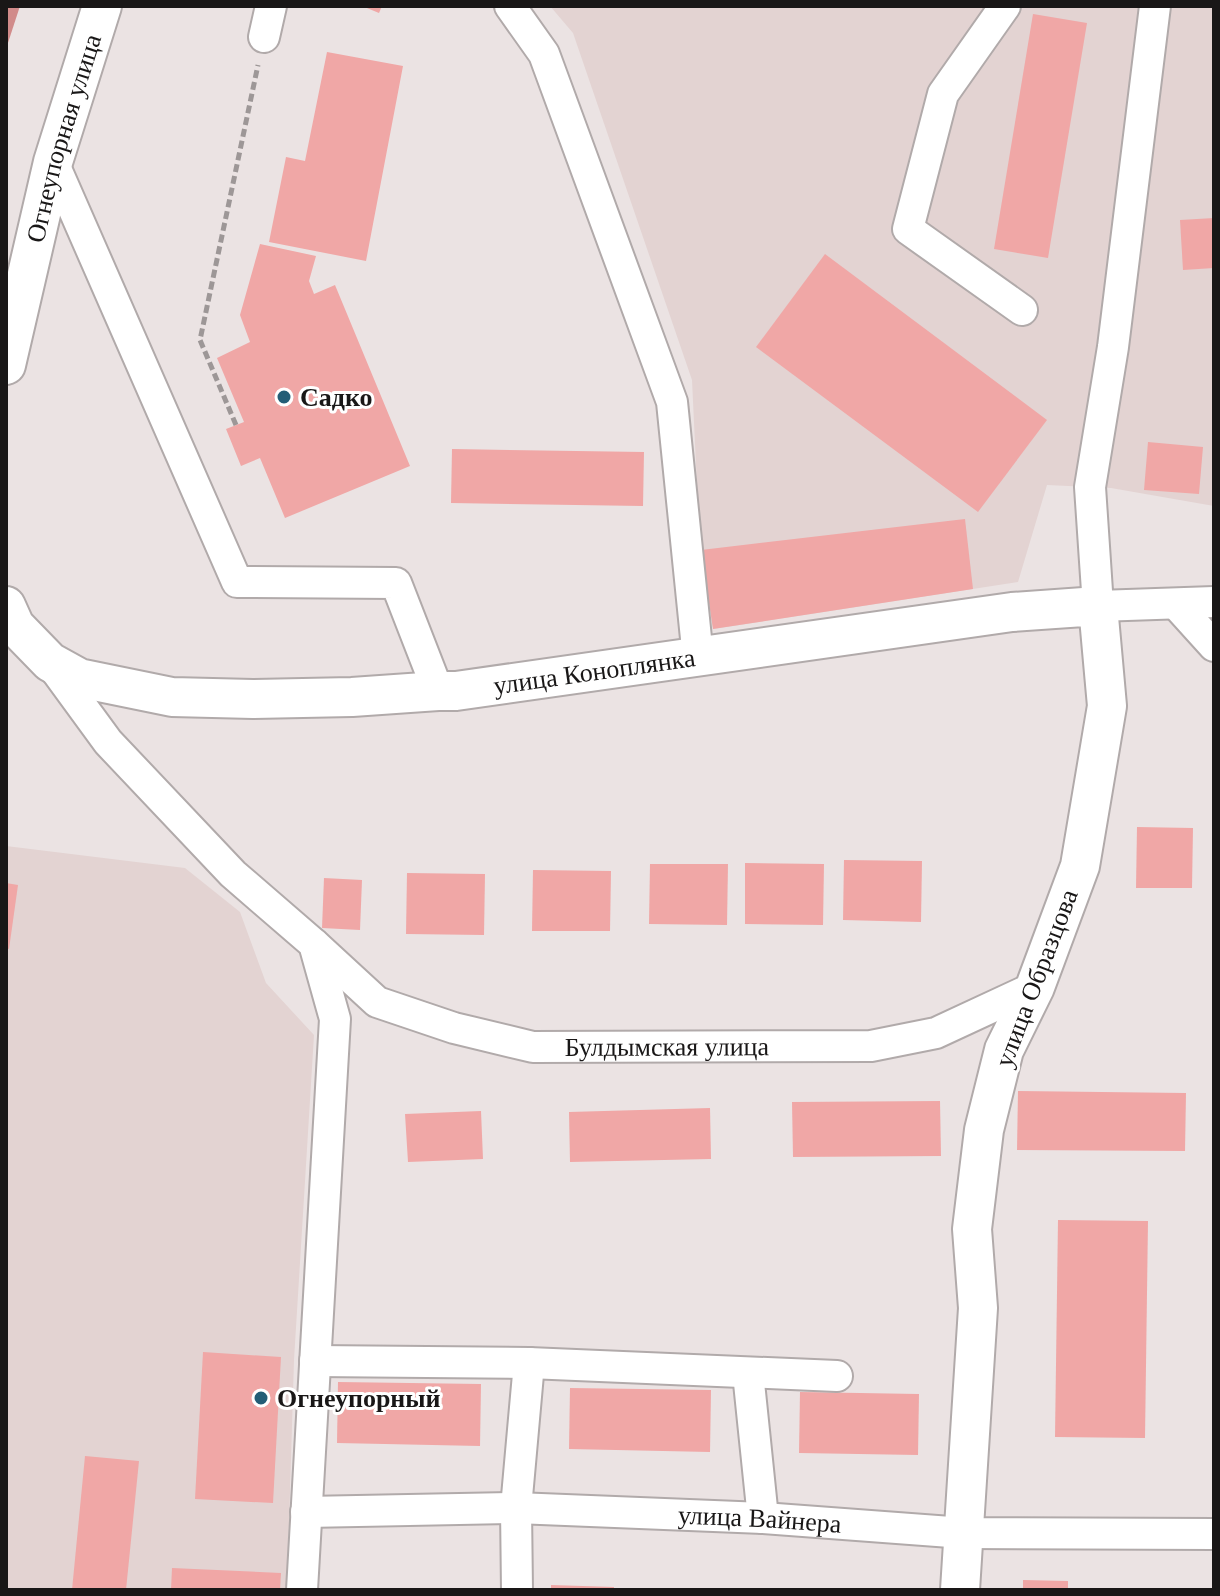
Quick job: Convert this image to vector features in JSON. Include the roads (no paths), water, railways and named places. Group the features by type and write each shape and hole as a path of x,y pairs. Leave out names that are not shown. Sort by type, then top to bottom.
{"main road":[{"name":"Огнеупорная улица","path":"6,365 53,162 102,6"},
{"name":"улица Коноплянка","path":"6,606 15,626 50,662 79,678 172,697 253,699 456,691 1012,612 1098,606"},
{"name":"улица Образцова","path":"960,1590 978,1308 972,1229 984,1130 1004,1050 1035,987 1080,866 1107,706 1098,606"}],"street":[{"path":"264,37 271,6"},
{"path":"510,6 544,54 672,402 698,658"},
{"path":"1005,6 943,94 908,229 1022,310"},
{"path":"1098,606 1090,487 1113,347 1155,6"},
{"path":"53,162 237,582 396,583 438,691"},
{"name":"улица Коноплянка","path":"1098,606 1214,602"},
{"path":"1176,604 1214,646"},
{"name":"Булдымская улица","path":"50,662 108,742 233,874 377,1002 454,1028 533,1047 871,1046 936,1033 1035,987"},
{"path":"302,1590 335,1019 314,944"},
{"path":"315,1361 529,1363 837,1376"},
{"path":"517,1590 516,1508 529,1363"},
{"path":"748,1373 763,1518"},
{"name":"улица Вайнера","path":"306,1512 516,1508 763,1518 964,1533 1214,1534"}],"place":[{"name":"Садко","path":"284,397"},
{"name":"Огнеупорный","path":"261,1398"}]}
